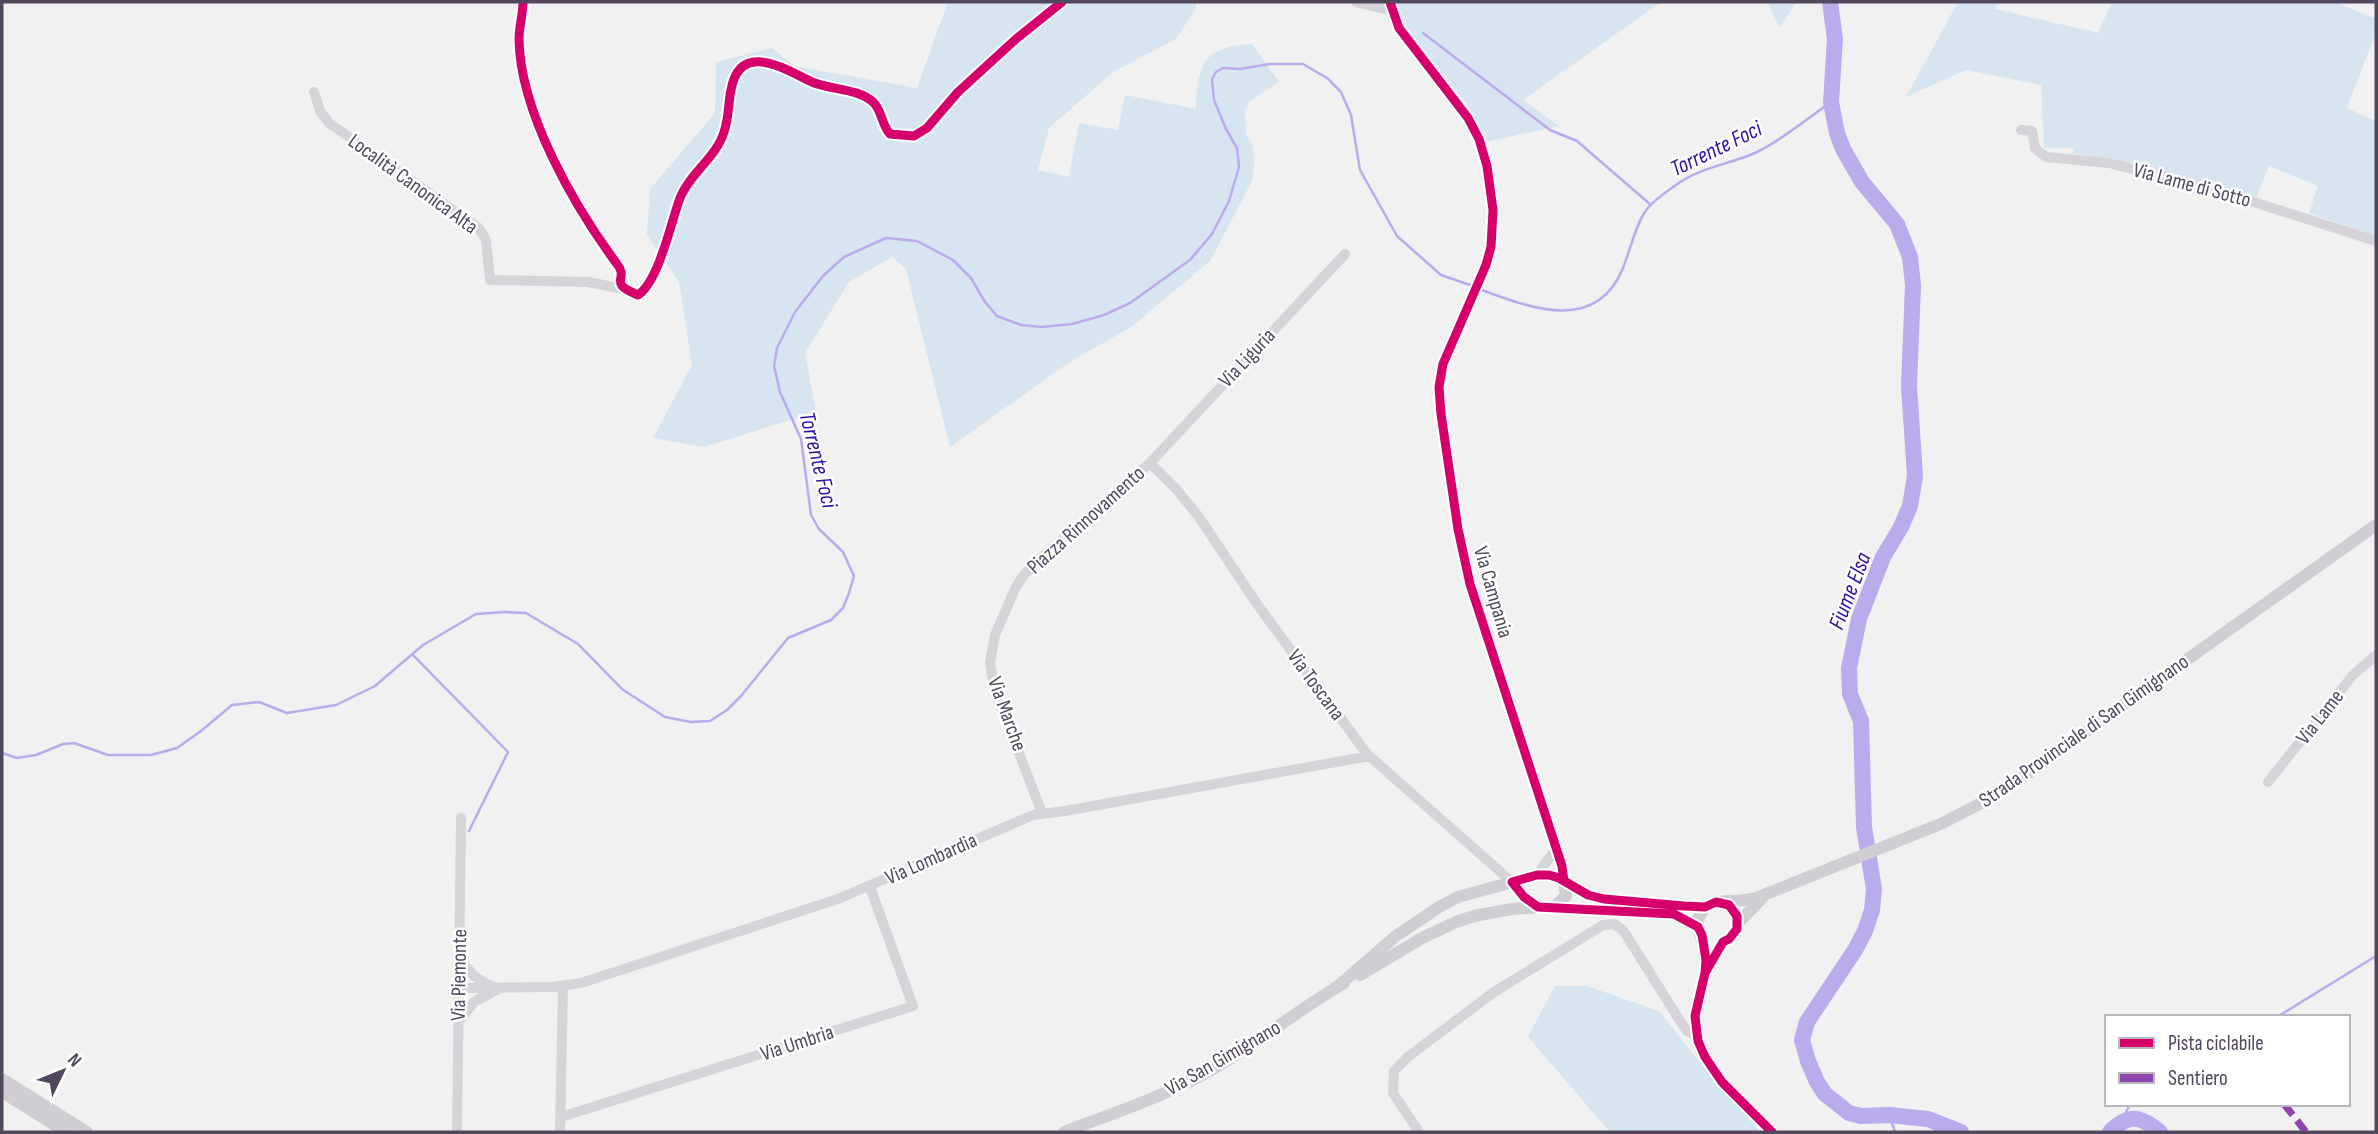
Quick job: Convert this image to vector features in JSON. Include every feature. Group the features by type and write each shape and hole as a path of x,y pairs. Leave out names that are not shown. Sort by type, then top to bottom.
{"main road":[{"name":"Strada Provinciale di San Gimignano","path":"1722,903 1744,901 1769,892 1943,823 1983,802 2027,774 2376,525"},
{"name":"Via San Gimignano","path":"1337,987 1396,936 1438,906 1458,897 1537,875 1552,875 1588,895 1604,899 1704,907 1710,903 1722,903"},
{"path":"1553,908 1566,898 1564,881"},
{"path":"1511,882 1524,897 1538,907"},
{"name":"Strada Provinciale di San Gimignano","path":"1738,923 1755,903 1769,892"},
{"path":"1722,903 1734,910 1738,923 1734,935 1723,942 1705,973 1696,1010 1696,1036 1718,1077 1772,1132"},
{"name":"Via San Gimignano","path":"1063,1132 1202,1075 1337,987 1459,920 1496,911 1538,907 1674,914 1682,916 1712,942 1723,942"},
{"path":"1704,907 1698,916 1705,973"},
{"path":"2,1079 87,1132"},
{"path":"2,1092 66,1132"}],"street":[{"path":"523,2 519,38 535,116 558,169 605,247 621,268 623,289 638,295 645,291 659,260 681,194 724,135 729,117 731,88 742,68 754,62 777,64 814,83 861,95 874,102 890,134 914,136 926,128 958,92 997,56 1062,2"},
{"path":"1356,2 1380,8 1391,5"},
{"name":"Via Campania","path":"1391,5 1402,32 1464,111 1482,146 1490,182 1492,242 1486,265 1444,359 1439,387 1456,519 1470,584 1562,866 1564,881"},
{"name":"Località Canonica Alta","path":"314,92 320,111 329,123 479,228 486,240 490,280 588,282 623,289"},
{"name":"Via Lame di Sotto","path":"2021,130 2032,131 2035,148 2046,157 2101,161 2136,169 2246,198 2376,242"},
{"name":"Via Liguria","path":"1150,463 1345,254"},
{"name":"Piazza Rinnovamento","path":"1022,577 1150,463"},
{"name":"Via Toscana","path":"1150,463 1199,517 1257,604 1370,756 1511,882"},
{"name":"Via Marche","path":"1022,577 995,635 990,665 995,691 1042,813"},
{"name":"Via Lame","path":"2268,782 2353,675 2376,655"},
{"name":"Via Lombardia","path":"459,988 564,986 581,983 870,887 1033,815 1370,756"},
{"name":"Via Piemonte","path":"457,1132 461,818"},
{"path":"1537,875 1556,849"},
{"name":"Via Umbria","path":"561,1116 913,1006 870,887"},
{"path":"1419,1132 1393,1093 1394,1072 1409,1056 1494,992 1600,926 1614,924 1625,933 1685,1029 1696,1036"},
{"path":"460,956 480,981 500,988"},
{"path":"560,1132 564,986"},
{"path":"459,1023 474,1002 500,988"}],"shaded area":[{"path":"948,2 1196,2 1196,8 1176,39 1113,72 1049,128 1038,170 1069,177 1079,123 1118,130 1125,95 1196,109 1199,80 1206,60 1223,49 1252,44 1279,82 1250,101 1245,111 1246,133 1253,147 1252,181 1210,261 1131,327 1070,362 950,447 906,269 892,257 849,282 805,353 816,412 704,447 653,438 692,365 679,282 647,235 650,189 715,113 716,62 772,48 794,66 917,88"},
{"path":"1380,2 1661,2 1523,100 1559,126 1486,142 1469,107 1412,37 1397,9"},
{"path":"1767,2 1796,2 1780,28"},
{"path":"1958,2 1998,2 1995,9 2098,33 2112,2 2335,2 2376,19 2376,32 2347,108 2376,121 2376,236 2309,213 2318,186 2269,166 2256,197 2110,158 2073,154 2073,148 2044,148 2041,85 1966,70 1906,97"},
{"path":"1555,986 1587,986 1659,1011 1721,1089 1761,1132 1610,1132 1528,1037"}],"waterway":[{"name":"Fiume Elsa","path":"1830,2 1835,39 1831,102 1837,133 1862,182 1897,224 1910,257 1913,285 1909,386 1915,476 1910,506 1883,557 1859,619 1849,668 1850,694 1861,721 1864,827 1874,889 1872,910 1855,950 1807,1022 1802,1040 1817,1082 1825,1094 1849,1113 1928,1119 1961,1132"},
{"path":"1423,33 1550,130 1577,141 1651,205"},
{"name":"Torrente Foci","path":"2,753 17,758 74,743 108,755 151,755 177,748 232,705 259,702 287,713 336,705 375,686 423,645 476,614 505,612 526,613 578,644 622,689 665,717 691,722 710,721 727,710 741,696 788,638 831,620 843,608 854,576 843,552 819,529 811,515 801,439 780,392 774,366 777,348 795,312 823,276 844,257 886,238 917,241 953,260 971,278 997,316 1021,325 1042,327 1072,324 1104,315 1130,303 1190,260 1212,234 1229,201 1239,167 1237,148 1214,100 1212,79 1216,72 1223,68 1303,64 1327,78 1341,92 1351,115 1360,170 1397,236 1441,275 1473,286"},
{"name":"Torrente Foci","path":"1479,289 1539,308 1578,309 1596,302 1611,289 1623,268 1643,215 1657,199 1694,174 1765,148 1831,102"},
{"path":"413,655 508,752 469,831"},
{"path":"2280,1015 2376,956"},
{"path":"2121,1123 2129,1106"},
{"path":"1889,1115 1895,1132"},
{"name":"Fiume Elsa","path":"2110,1132 2129,1119 2141,1120 2160,1132"}],"marked path":[{"path":"2286,1106 2306,1132"}],"cycle path":[{"path":"523,2 519,39 522,67 539,127 567,187 620,269 621,284 638,295 658,264 684,189 720,141 727,122 731,90 736,75 744,66 765,62 819,85 867,97 876,105 890,134 914,136 927,128 958,92 1016,39 1062,2"},
{"path":"1390,2 1399,28 1468,118 1479,139 1487,166 1493,210 1491,247 1486,265 1443,364 1439,387 1441,414 1458,529 1470,584 1562,866 1564,881"},
{"path":"1705,973 1723,942 1737,929 1737,916 1729,905 1716,902 1705,907 1684,906 1604,899 1588,895 1549,875 1537,875 1512,882 1524,897 1538,907 1674,914 1698,927 1706,960 1695,1016 1698,1041 1722,1082 1772,1132"}]}
